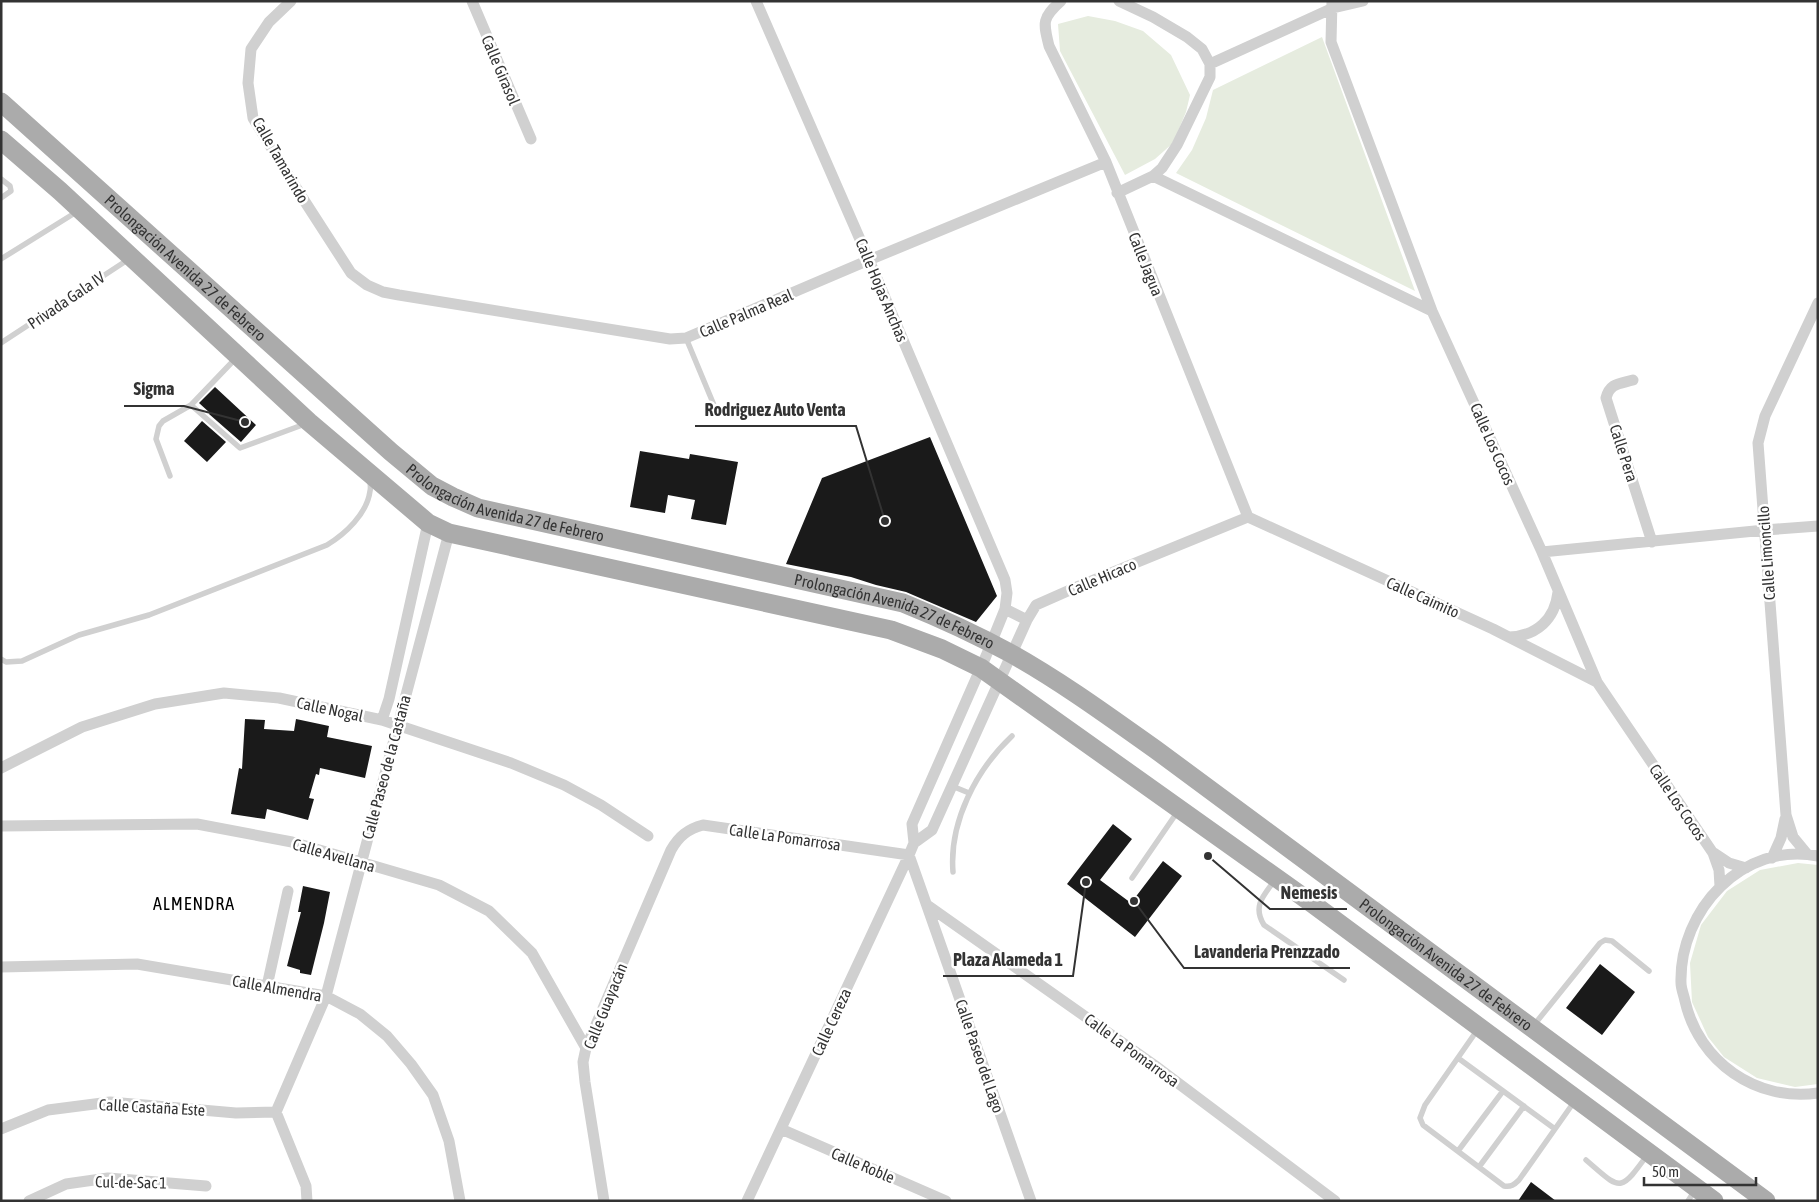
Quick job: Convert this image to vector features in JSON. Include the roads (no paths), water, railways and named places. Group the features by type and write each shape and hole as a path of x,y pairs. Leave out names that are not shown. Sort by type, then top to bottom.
{"main road":[{"name":"Prolongación Avenida 27 de Febrero","path":"1,102 358,424 432,486 478,508 903,603 954,624 992,643 1088,703 1159,752 1766,1201"},
{"name":"Prolongación Avenida 27 de Febrero","path":"1,140 80,210 309,422 428,522 449,533 891,630 942,649 981,668 1276,878 1479,1027 1649,1153 1692,1194 1714,1201"}],"street":[{"name":"Calle Tamarindo","path":"291,1 269,22 251,49 248,83 253,118 351,272 367,285"},
{"name":"Calle Girasol","path":"472,1 531,139"},
{"name":"Calle Hojas Anchas","path":"756,1 1005,580"},
{"name":"Calle Jagua","path":"1061,1 1047,13 1044,28 1049,46 1106,162 1248,517"},
{"path":"1117,193 1153,176 1162,168 1177,145 1210,77 1210,64 1202,49 1187,37 1153,17 1119,1"},
{"path":"1210,64 1333,5 1364,1"},
{"name":"Calle Los Cocos","path":"1333,5 1331,42 1432,311 1542,552 1597,682 1713,853 1720,870 1720,886"},
{"name":"Calle Palma Real","path":"367,285 383,292 409,297 670,339 686,338 1106,162"},
{"path":"1153,176 1432,311"},
{"name":"Calle Limoncillo","path":"1813,855 1793,837 1786,815 1758,443 1765,416 1818,303"},
{"name":"Calle Pera","path":"1632,380 1613,385 1608,390 1606,398 1652,542"},
{"name":"Calle Hicaco","path":"999,682 1026,620 1036,605 1248,517"},
{"name":"Calle Caimito","path":"1248,517 1493,629 1597,682"},
{"name":"Calle Paseo de la Castaña","path":"382,720 428,522"},
{"path":"1542,552 1818,526"},
{"name":"Calle Paseo de la Castaña","path":"276,1112 326,996 360,862 449,533"},
{"name":"Calle Cereza","path":"747,1201 914,843 912,824 992,643 1005,609 1007,593 1005,580"},
{"path":"1508,637 1529,634 1547,622 1557,603 1558,592"},
{"path":"1005,609 1026,620"},
{"name":"Calle Cereza","path":"914,843 932,830 999,682"},
{"name":"Calle Nogal","path":"1,768 82,726 155,704 224,693 279,698 382,720 512,763 564,785 601,805 648,836"},
{"name":"Calle Limoncillo","path":"1772,858 1782,838 1786,815"},
{"name":"Calle Avellana","path":"2,826 197,824 292,842 439,885 489,911 532,953 586,1048"},
{"name":"Calle La Pomarrosa","path":"671,850 684,833 694,827 703,826 909,855"},
{"name":"Calle Guayacán","path":"604,1201 583,1062 586,1048 671,850"},
{"name":"Calle Los Cocos","path":"1713,853 1729,863 1746,868"},
{"name":"Calle Paseo del Lago","path":"909,855 1031,1201"},
{"path":"1813,855 1790,855 1772,858 1746,868 1720,886 1698,914 1684,948 1681,983 1689,1018 1707,1050 1733,1074 1765,1090 1800,1095 1818,1093"},
{"path":"267,986 288,891"},
{"name":"Calle La Pomarrosa","path":"927,905 1154,1065 1334,1201"},
{"name":"Calle Almendra","path":"1,967 138,964 326,996 360,1014 387,1036 412,1064 433,1095 449,1141 460,1201"},
{"name":"Calle Castaña Este","path":"1,1128 48,1110 110,1102 236,1113 276,1112"},
{"path":"276,1112 306,1186 307,1201"},
{"name":"Calle Roble","path":"781,1130 946,1201"},
{"name":"Cul-de-Sac 1","path":"29,1201 66,1184 108,1178 206,1186"}],"lane":[{"path":"1,179 10,186 11,191 1,198"},
{"path":"1,259 80,210"},
{"name":"Privada Gala IV","path":"1,343 130,258"},
{"path":"686,338 716,410"},
{"path":"170,476 156,439 156,432 163,422 191,405 238,356"},
{"path":"191,405 240,448 309,422"},
{"path":"1,659 6,662 22,661 79,635 149,615 327,545 340,537 357,518 370,492 369,472"},
{"path":"953,872 952,858 956,836 968,793 994,754 1012,736"},
{"path":"952,786 968,793"},
{"path":"1132,878 1180,810"},
{"path":"1276,878 1260,901 1259,918 1264,925 1344,980"},
{"path":"1531,1028 1600,943 1605,940 1612,941 1649,971"},
{"path":"1479,1027 1425,1105 1420,1118 1423,1125 1504,1186 1514,1185 1576,1099"},
{"path":"1458,1058 1555,1129"},
{"path":"1458,1151 1503,1091"},
{"path":"1479,1167 1524,1106"},
{"path":"1586,1160 1612,1182 1621,1184 1630,1179 1649,1153"}],"place":[{"name":"Sigma","path":"245,422"},
{"name":"Rodriguez Auto Venta","path":"885,521"},
{"name":"Nemesis","path":"1208,856"},
{"name":"Plaza Alameda 1","path":"1086,882"},
{"name":"Lavanderia Prenzzado","path":"1134,901"}],"district":[{"name":"ALMENDRA","path":"194,904"}]}
